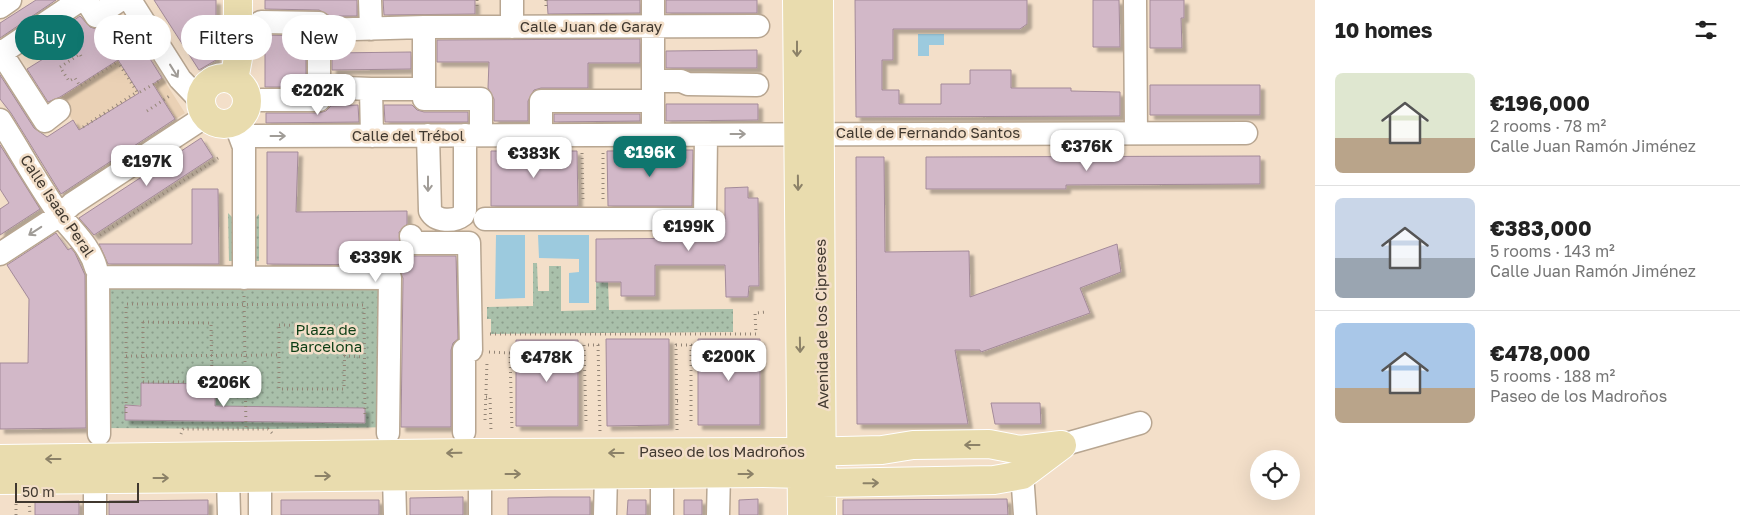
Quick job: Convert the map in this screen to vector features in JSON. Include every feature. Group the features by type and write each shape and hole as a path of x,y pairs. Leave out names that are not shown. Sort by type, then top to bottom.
{"main road":[{"path":"234,80 238,58 238,0"},
{"name":"Avenida de los Cipreses","path":"797,0 808,134 812,465 822,515"},
{"name":"Avenida de los Cipreses","path":"808,134 819,0"},
{"path":"227,78 234,80 246,92 248,100 238,129 219,124 203,108 206,87 212,82 227,78"},
{"name":"Paseo de los Madroños","path":"388,455 480,474 719,474 812,465 913,445 989,444 1021,462"},
{"name":"Paseo de los Madroños","path":"388,455 474,453 812,465 994,480 1021,462 1062,445"},
{"path":"0,459 98,457 253,467 388,455"},
{"path":"8,489 98,457 228,477 253,467"},
{"name":"Avenida de los Cipreses","path":"802,515 812,465"}],"street":[{"path":"0,6 10,0"},
{"path":"59,110 45,121 0,52 80,0"},
{"path":"91,8 120,0"},
{"path":"0,254 60,215 72,204 203,108 180,79 130,0"},
{"path":"370,0 370,29"},
{"path":"512,0 512,27"},
{"path":"653,0 649,91 653,135"},
{"path":"1135,0 1136,133"},
{"name":"Calle Juan de Garay","path":"356,29 424,27 758,26"},
{"path":"424,27 424,99 481,99 473,130 464,215 452,219 438,219 432,216 430,211 428,135"},
{"path":"261,100 319,100 319,60"},
{"path":"541,124 541,102 649,91 681,81 688,84 757,85"},
{"path":"319,87 424,89"},
{"path":"371,89 372,136"},
{"name":"Calle Isaac Peral","path":"0,120 60,215 78,234 94,259 96,268"},
{"path":"238,129 244,278"},
{"name":"Calle del Trébol","path":"238,129 251,136 428,135 473,130 653,135 808,134"},
{"name":"Calle de Fernando Santos","path":"808,134 1246,133"},
{"path":"485,219 705,219 706,134"},
{"path":"411,236 412,243 469,242 471,350 464,350 464,432"},
{"path":"95,515 98,457 98,277 390,278 388,455 395,515"},
{"name":"Paseo de los Madroños","path":"1062,445 1140,424"},
{"path":"1021,462 1025,515"},
{"path":"253,467 260,515"},
{"path":"480,474 480,515"},
{"path":"605,515 606,474"},
{"path":"662,474 662,515"},
{"path":"718,515 719,474"},
{"path":"228,477 229,515"}],"path":[{"path":"71,60 60,67 69,81 75,78 80,86 118,62 137,92 83,127"},
{"path":"140,92 166,77"},
{"path":"147,111 171,95 161,80"},
{"path":"593,218 603,147"},
{"path":"582,148 593,218"},
{"path":"98,237 218,158"},
{"path":"244,278 246,429"},
{"path":"126,413 126,304 364,305 365,415"},
{"path":"490,328 490,335 756,334 755,312 766,312"},
{"path":"143,322 211,323 212,356 212,382 143,382 143,322"},
{"path":"279,325 345,326 344,389 279,389 279,355 279,325"},
{"path":"586,421 584,345 598,345 600,431"},
{"path":"677,430 676,345 691,345 691,422"},
{"path":"485,421 486,352 510,353 512,431"},
{"path":"126,356 279,355"},
{"path":"344,356 364,356"},
{"path":"486,397 490,397 491,431"},
{"path":"677,402 682,401"},
{"path":"181,434 184,429 268,429"},
{"path":"8,489 16,515"},
{"path":"29,498 30,515"}],"shaded area":[{"path":"119,10 122,15 111,15"},
{"path":"94,26 94,60 151,60 185,113 102,166 58,98 62,96 39,61 84,60 84,32"}],"green space":[{"path":"228,213 238,223 239,261 229,261"},
{"path":"259,214 259,261 250,261 249,224"},
{"path":"533,263 537,263 538,291 549,291 549,266 561,266 561,311 596,310 596,282 608,282 609,310 733,309 733,332 491,334 491,319 487,319 487,307 533,306"},
{"name":"Plaza de Barcelona","path":"396,269 397,427 273,429 99,428 110,271","holes":["125,405 358,408 125,420"]}],"water":[{"path":"918,34 944,34 944,45 929,45 929,56 918,56"},
{"path":"496,235 525,235 525,298 495,299"},
{"path":"538,235 589,235 589,303 569,303 569,273 579,272 579,259 539,258"}],"building":[{"path":"36,0 56,0 34,15 15,15 15,28 0,38 0,23"},
{"path":"154,0 216,0 216,15 181,15 181,42 171,26 171,15 164,15"},
{"path":"265,0 357,0 357,16 328,15 319,10 265,9"},
{"path":"383,0 475,0 475,14 384,15"},
{"path":"547,0 640,0 640,13 548,14"},
{"path":"666,0 757,0 757,13 666,13"},
{"path":"855,0 1027,0 1027,24 1020,29 893,29 893,60 882,60 882,90 899,90 899,104 941,104 941,84 970,84 970,70 1011,70 1011,88 1071,88 1071,91 1120,92 1120,116 856,117"},
{"path":"1093,0 1119,0 1120,47 1093,47"},
{"path":"1150,0 1184,0 1184,18 1181,18 1182,48 1150,48"},
{"path":"84,20 94,28 94,60 118,60 60,97 48,102 27,69 42,60 84,60"},
{"path":"272,35 282,35 282,60 306,60 306,87 265,87 265,60 272,60"},
{"path":"640,39 640,63 588,63 588,88 541,88 534,90 528,101 528,121 494,121 494,99 488,88 489,62 437,62 437,40"},
{"path":"757,50 757,68 666,68 666,51"},
{"path":"411,52 411,69 332,70 332,60 356,60 356,53"},
{"path":"118,60 151,60 162,78 153,84 175,119 61,194 11,113 0,99 0,75 34,128 47,137 73,120 79,130 139,93"},
{"path":"193,60 216,60 199,70"},
{"path":"1150,85 1260,85 1260,115 1150,115"},
{"path":"666,104 758,104 758,120 666,121"},
{"path":"358,105 359,122 266,123 266,113 319,113 326,111 331,106"},
{"path":"384,105 412,105 417,110 424,112 468,112 468,122 385,122"},
{"path":"554,114 640,114 640,121 554,122"},
{"path":"201,138 213,157 94,235 79,218"},
{"path":"0,145 40,209 0,235 0,209 9,203 0,189"},
{"path":"693,150 692,206 608,206 607,151"},
{"path":"491,151 577,151 578,206 491,206"},
{"path":"267,152 298,152 296,212 407,211 407,224 399,232 402,251 412,256 456,256 458,339 453,343 451,350 451,427 401,427 403,278 397,267 390,265 267,264"},
{"path":"1260,156 1260,184 1066,185 1066,189 926,189 926,157"},
{"path":"856,157 884,157 885,252 969,251 970,297 1117,244 1121,272 1080,288 1090,313 981,352 980,350 955,350 968,424 857,424"},
{"path":"748,187 748,198 758,198 759,286 749,286 748,297 726,297 725,265 655,265 655,296 621,296 621,282 596,282 596,239 713,238 713,229 718,221 725,222 725,188"},
{"path":"192,189 218,189 219,264 108,264 99,244 192,244"},
{"path":"56,233 68,250 71,248 75,253 85,275 86,428 0,429 0,363 28,363 29,299 7,265"},
{"path":"606,339 669,339 669,425 607,426"},
{"path":"698,339 760,339 760,425 698,425"},
{"path":"516,340 578,340 578,426 516,426"},
{"path":"141,383 215,384 215,406 365,408 365,423 125,420 125,405 141,406"},
{"path":"991,403 1040,403 1041,424 995,424"},
{"path":"463,497 463,515 410,515 410,498"},
{"path":"590,497 590,515 508,515 508,498"},
{"path":"758,499 758,515 739,515 739,500"},
{"path":"1007,499 1008,515 843,515 843,500"},
{"path":"208,500 208,515 109,515 109,501"},
{"path":"281,500 379,500 379,515 281,515"},
{"path":"628,500 646,500 646,515 627,515"},
{"path":"684,500 702,500 702,515 684,515"},
{"path":"79,501 79,515 35,515 35,502"}]}
